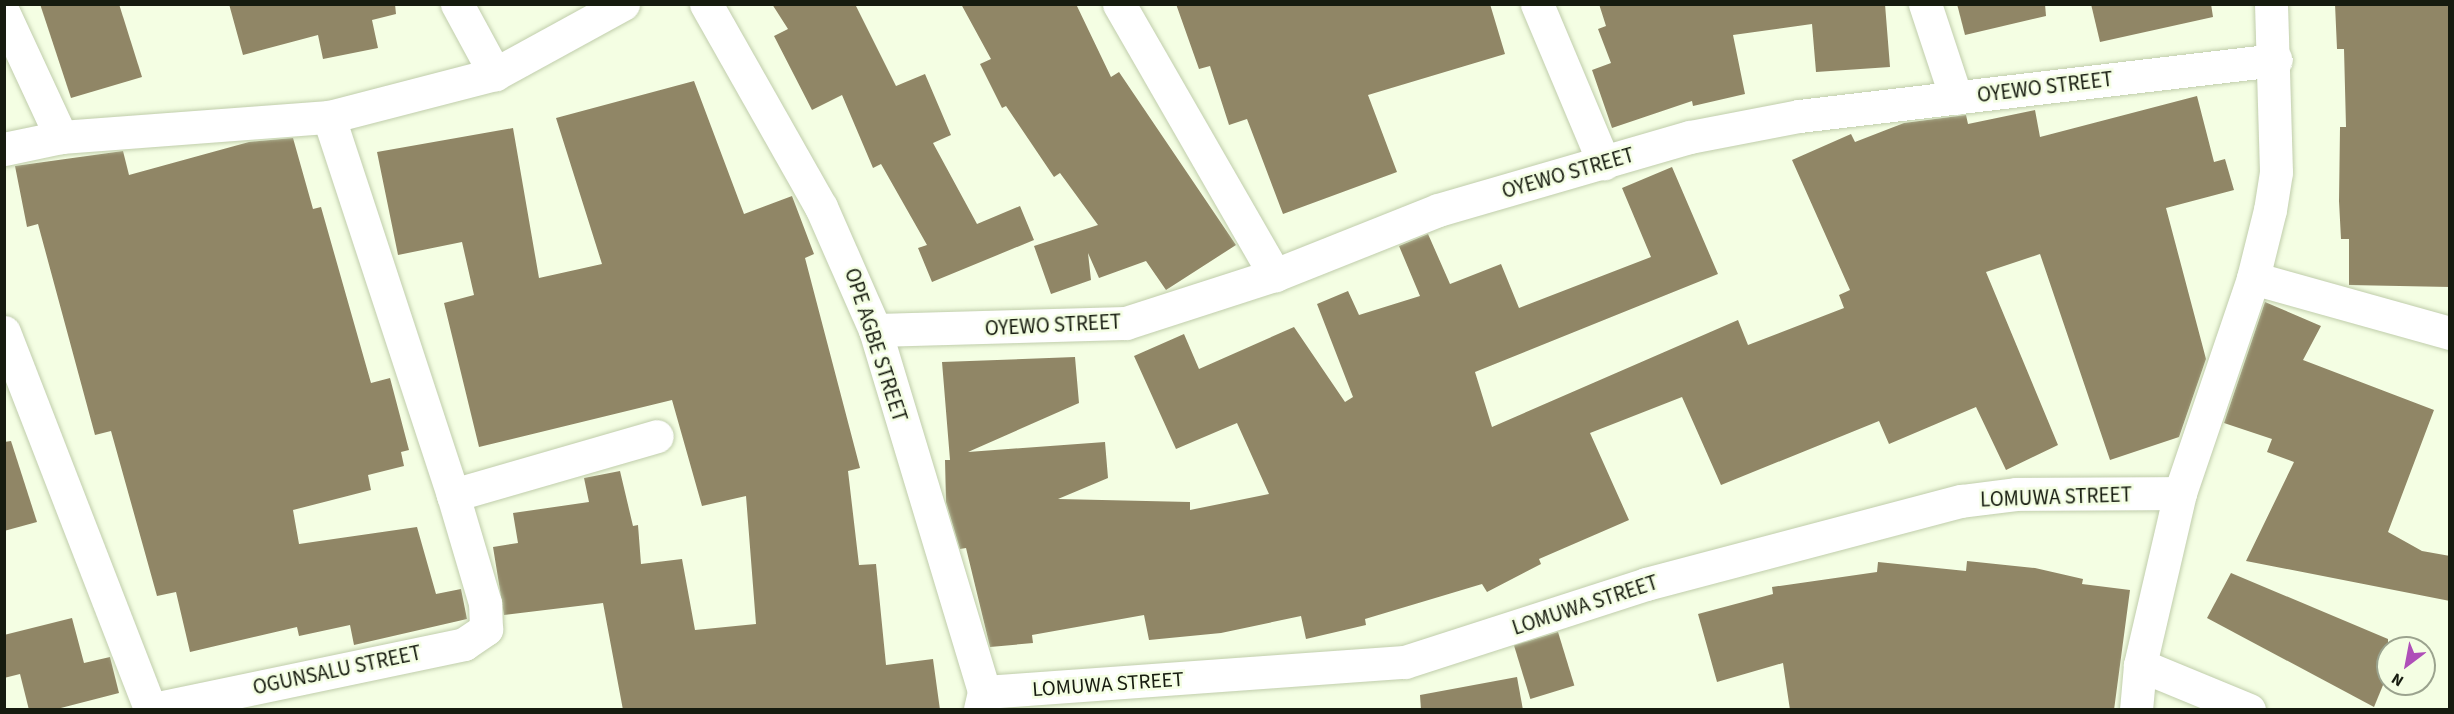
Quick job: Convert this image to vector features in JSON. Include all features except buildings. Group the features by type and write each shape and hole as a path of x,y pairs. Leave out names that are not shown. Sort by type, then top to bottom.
{"street":[{"path":"457,4 495,74"},
{"path":"4,149 61,137 329,117 495,74 623,4"},
{"name":"OPE AGBE STREET","path":"706,4 821,207 875,330 982,701"},
{"path":"1119,4 1275,275"},
{"path":"1537,4 1604,163"},
{"path":"1925,4 1956,98"},
{"path":"2136,710 2140,665 2180,494 2253,278 2276,172 2276,60 2271,4"},
{"path":"4,14 61,137"},
{"name":"OYEWO STREET","path":"875,330 1104,326 1156,316 1275,275 1438,210 1690,136 1777,120 2276,60"},
{"path":"329,117 453,495 657,436"},
{"path":"2253,278 2450,333"},
{"path":"4,332 149,709"},
{"name":"LOMUWA STREET","path":"982,701 1405,662 1646,584 1960,501 2016,494 2180,494"},
{"name":"OGUNSALU STREET","path":"149,709 464,644 486,629 485,603 453,495"},
{"path":"2140,665 2250,710"}]}
